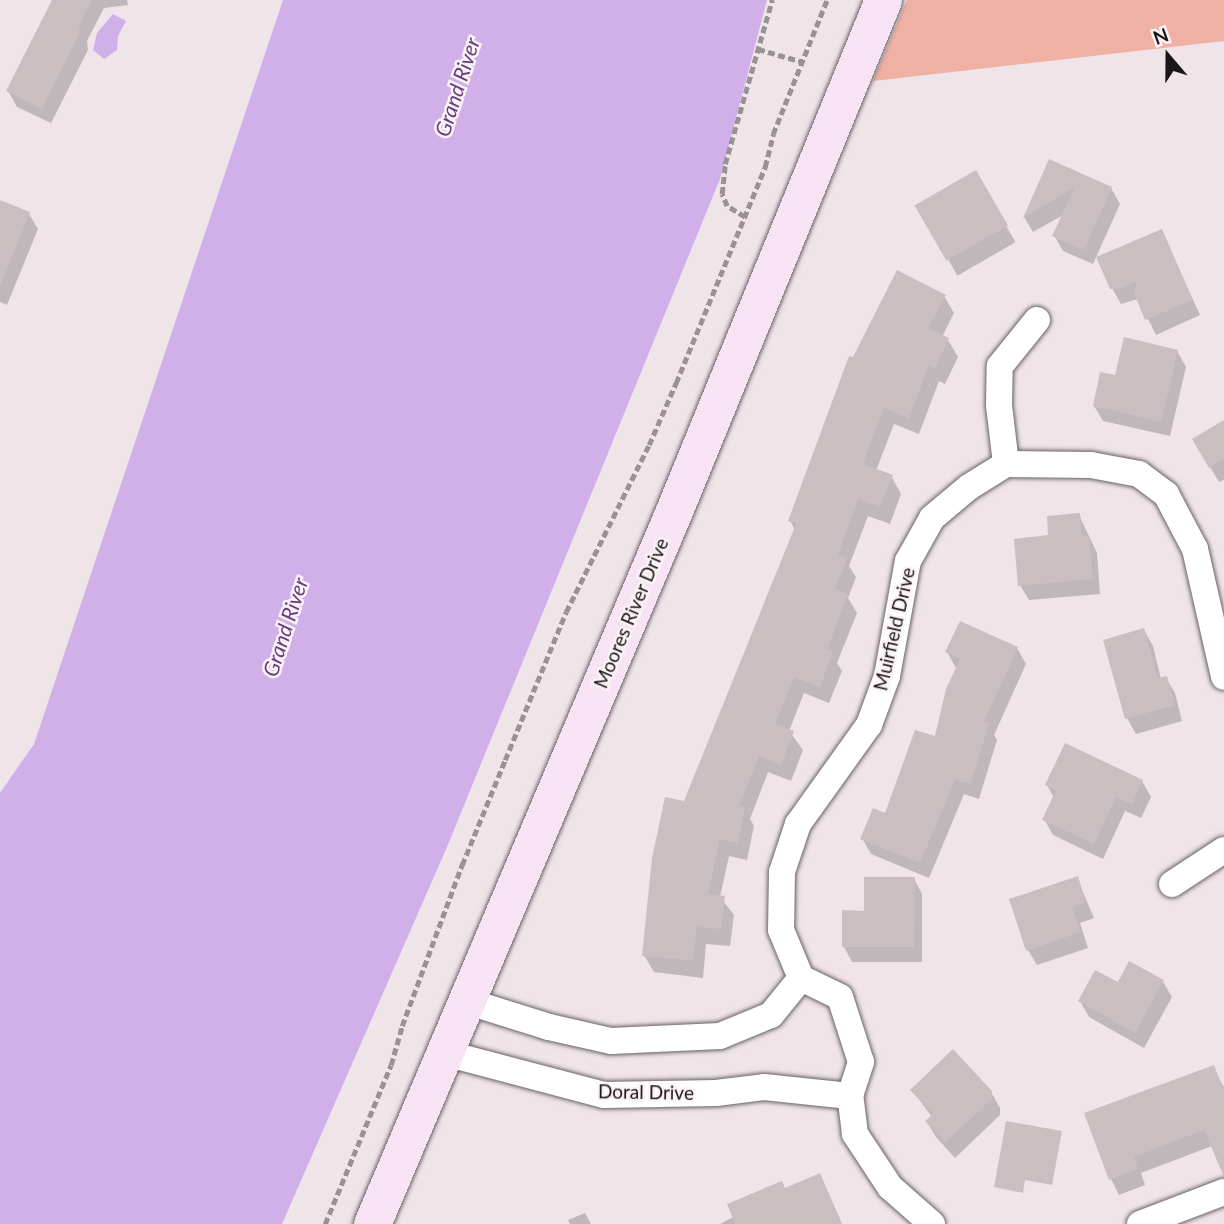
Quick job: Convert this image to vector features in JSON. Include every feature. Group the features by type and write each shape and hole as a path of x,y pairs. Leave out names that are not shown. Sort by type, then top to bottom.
{"street":[{"name":"Moores River Drive","path":"372,1224 676,506 883,0"},
{"path":"1037,320 1000,366 999,405 1006,464 1091,465 1139,474 1166,494 1195,549 1224,677"},
{"name":"Muirfield Drive","path":"801,978 782,930 782,872 798,824 869,725 887,676 908,561 932,518 969,487 1006,464"},
{"path":"1172,884 1224,850"},
{"path":"467,1001 549,1027 611,1041 720,1036 771,1015 801,978 841,997 861,1062 850,1096 855,1134 890,1187 930,1223"},
{"name":"Doral Drive","path":"445,1053 604,1095 716,1093 764,1087 850,1096"},
{"path":"1140,1224 1224,1192"}],"path":[{"path":"746,217 727,206 722,194 724,164 772,0"},
{"path":"325,1224 391,1065 402,1026 462,865 566,612 649,445 746,217 765,167 773,134 827,0"},
{"path":"758,49 803,62"}],"shaded area":[{"path":"907,0 1224,0 1224,41 873,81"}],"water":[{"name":"Grand River","path":"283,0 767,0 720,179 447,847 282,1224 0,1224 0,793 34,744"},
{"path":"113,14 126,21 118,36 117,50 104,59 93,50 97,33"}],"building":[{"path":"52,0 92,0 79,25 80,33 42,109 6,91"},
{"path":"1049,159 1112,187 1084,250 1052,236 1075,187 1023,218"},
{"path":"976,170 1008,225 947,261 915,206"},
{"path":"0,200 30,212 1,284 0,284"},
{"path":"1162,229 1193,300 1145,320 1134,293 1137,281 1119,289 1110,289 1096,257"},
{"path":"897,270 946,295 928,328 949,338 935,368 929,365 909,418 884,408 863,464 893,475 880,507 858,499 838,555 847,558 835,589 848,594 827,650 833,652 820,687 794,677 775,724 794,731 781,765 759,756 739,806 745,807 738,843 720,839 708,894 725,896 721,929 697,927 693,961 642,956 652,858 665,797 684,801 796,524 788,521 849,356 853,357"},
{"path":"1124,337 1178,350 1161,422 1093,406 1100,372 1115,375"},
{"path":"1224,420 1224,459 1209,468 1192,439"},
{"path":"1080,513 1082,536 1089,536 1093,579 1018,586 1014,539 1048,535 1047,516"},
{"path":"960,621 1018,647 984,722 989,723 971,784 955,780 920,863 860,839 873,808 885,813 915,730 935,736 946,689 960,659 945,652"},
{"path":"1144,628 1158,678 1167,676 1175,705 1125,719 1103,640"},
{"path":"1065,743 1143,780 1132,804 1116,797 1094,844 1042,820 1056,790 1045,785"},
{"path":"1078,876 1086,903 1072,907 1081,932 1026,951 1009,899"},
{"path":"864,877 915,877 914,947 842,947 842,910 864,911"},
{"path":"1129,961 1164,980 1135,1033 1078,1001 1095,970 1118,982"},
{"path":"953,1049 992,1091 992,1099 945,1143 925,1121 933,1114 910,1090"},
{"path":"1214,1065 1224,1091 1224,1177 1204,1130 1134,1157 1138,1169 1109,1180 1084,1113"},
{"path":"1006,1121 1062,1131 1052,1185 1025,1180 1023,1193 994,1187"},
{"path":"820,1173 842,1224 735,1224 727,1204 782,1181 785,1188"}]}
